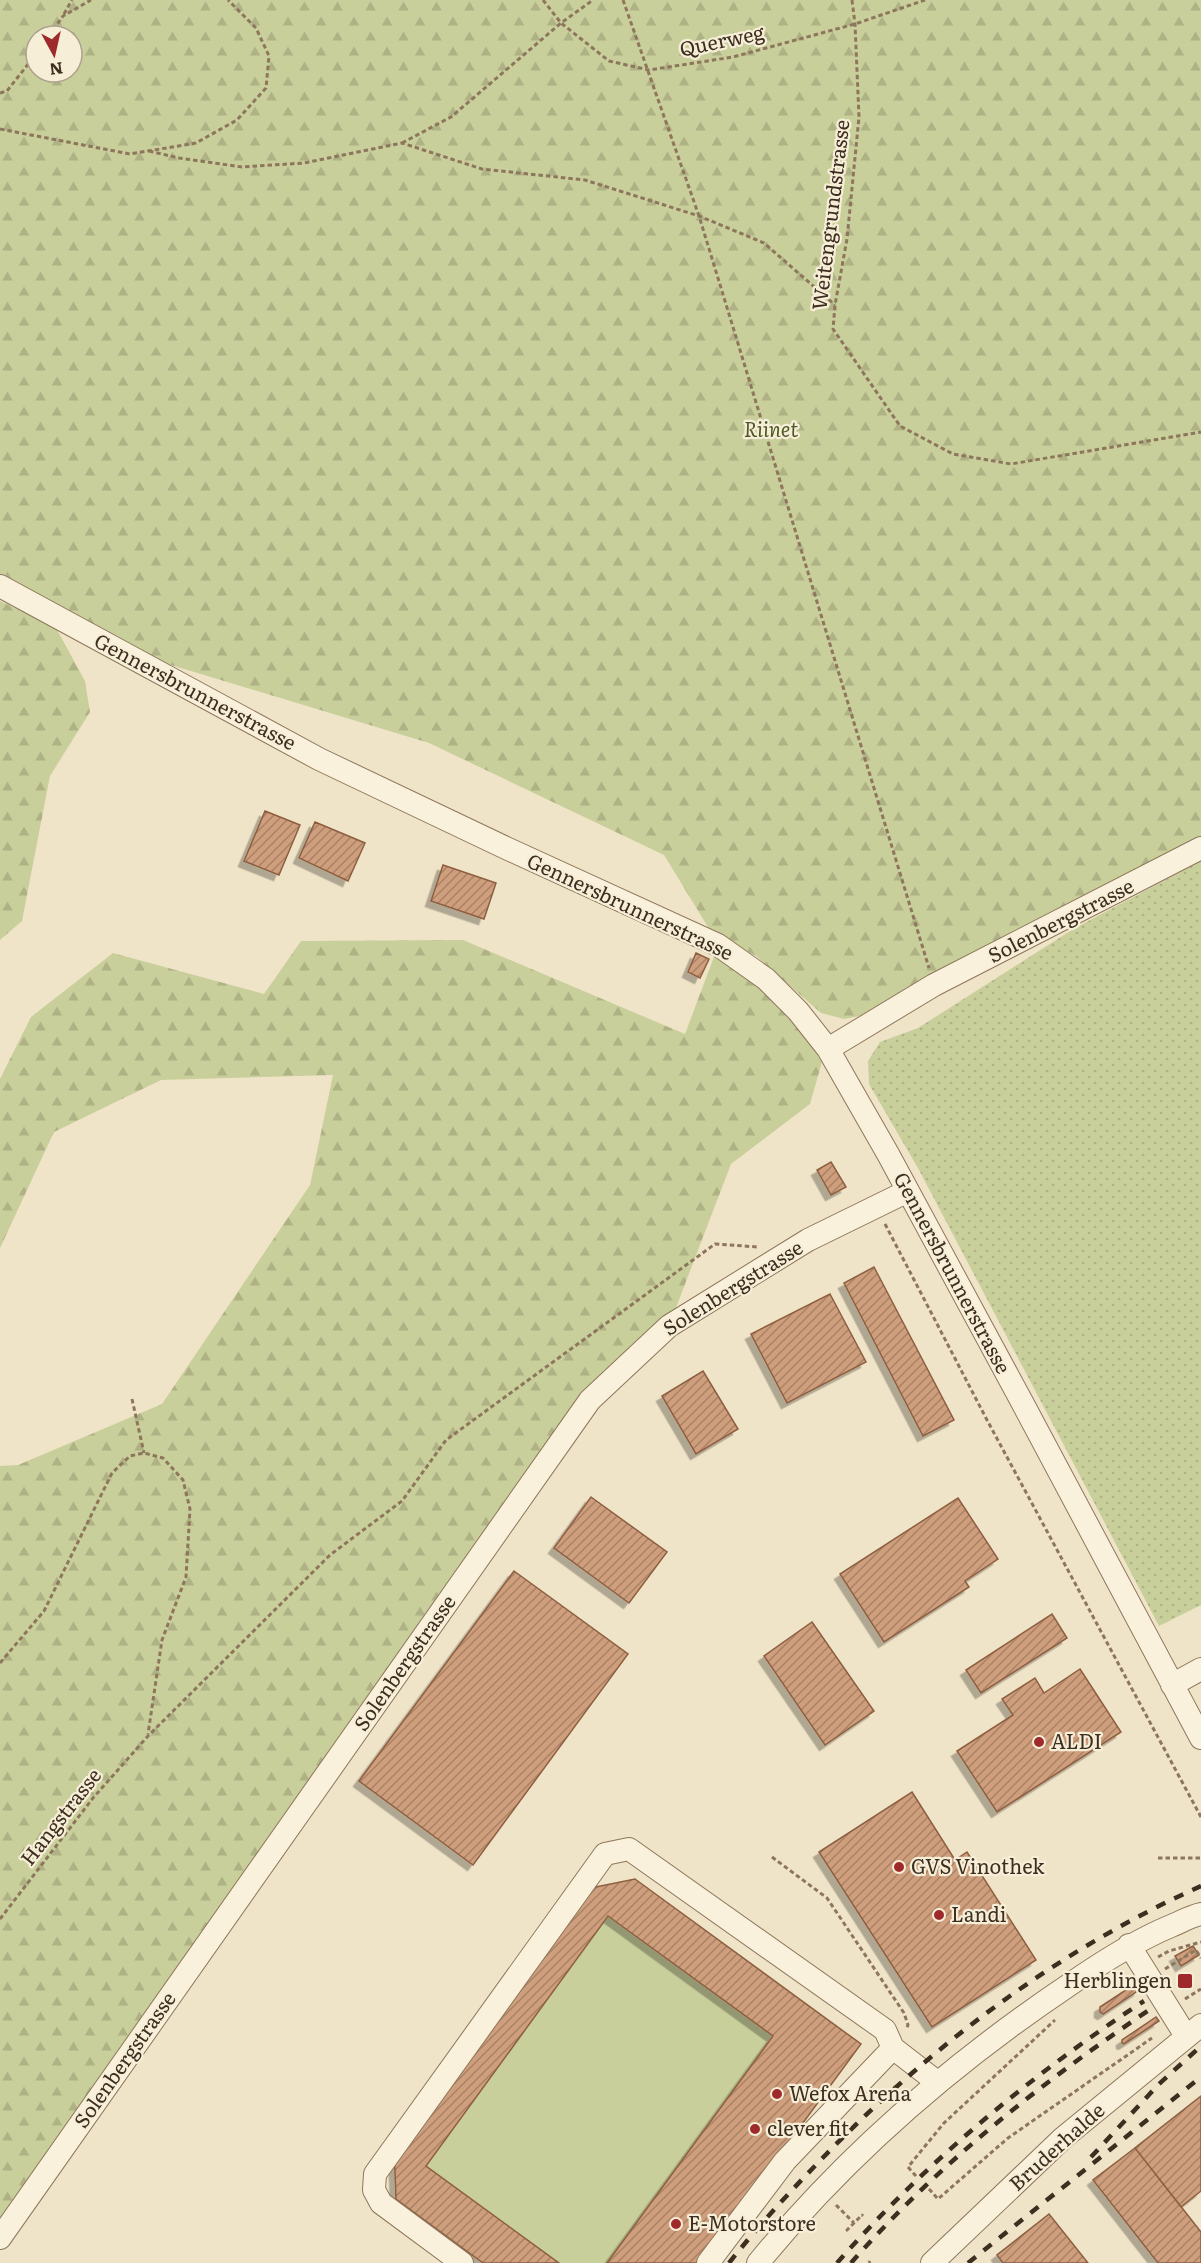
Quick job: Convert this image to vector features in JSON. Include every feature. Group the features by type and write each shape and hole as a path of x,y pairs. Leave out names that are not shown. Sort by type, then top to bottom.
{"street":[{"name":"Gennersbrunnerstrasse","path":"0,586 328,764 718,945 766,979 798,1011 828,1049 908,1191 1201,1738"},
{"name":"Solenbergstrasse","path":"828,1049 934,985 1201,848"},
{"name":"Solenbergstrasse","path":"0,2238 590,1400 669,1326 808,1240 908,1191"},
{"path":"1172,1685 1201,1669"},
{"path":"462,2263 381,2203 374,2190 375,2174 604,1854 629,1849 885,2030 893,2048 937,2082"},
{"path":"758,2263 836,2176 884,2128 937,2082 1025,2015 1129,1945 1201,1914"},
{"name":"Bruderhalde","path":"932,2263 1063,2138 1194,2031 1129,1945"},
{"path":"708,2263 785,2161 893,2048"}],"path":[{"path":"57,24 72,0"},
{"path":"63,16 91,0"},
{"path":"0,129 130,154 196,143 237,120 266,88 269,56 256,28 228,0"},
{"name":"Querweg","path":"543,0 561,23 609,61 649,70 733,57 855,24 925,0"},
{"path":"149,151 179,158 242,167 304,163 402,143 451,117 561,23 593,0"},
{"path":"623,0 699,216 934,985"},
{"name":"Weitengrundstrasse","path":"852,0 859,117 847,239 833,329 900,426 953,454 1011,464 1201,432"},
{"path":"0,93 6,91 24,69"},
{"path":"402,143 482,170 585,180 699,216 764,243 835,305"},
{"path":"876,1206 998,1440 1201,1817"},
{"name":"Hangstrasse","path":"0,1919 93,1798 148,1736 330,1556 402,1501 446,1440 715,1244 759,1247"},
{"path":"132,1399 144,1453"},
{"path":"0,1663 44,1611 112,1473 130,1456 144,1453 163,1458 183,1480 190,1509 186,1577 162,1640 148,1736"},
{"path":"772,1857 827,1898 904,2013 908,2025 904,2038 893,2048"},
{"path":"1158,1858 1201,1858"},
{"path":"1165,1969 1196,1950 1201,1958"},
{"path":"1185,1999 1201,1989"},
{"path":"916,2176 908,2167 944,2123 1056,2020"},
{"path":"929,2189 938,2199 1008,2138 1156,2037"},
{"path":"834,2203 854,2223"},
{"path":"848,2231 863,2216"}],"green space":[{"name":"Riinet","path":"0,0 1201,0 1201,848 866,1015 844,1019 821,1013 756,956 711,932 664,855 429,743 148,658 0,576"},
{"path":"0,601 55,626 85,681 90,712 50,776 22,921 0,940"},
{"path":"1201,861 1201,1605 1159,1626 919,1170 869,1084 868,1061 880,1042 918,1028 1075,928"},
{"path":"463,940 685,1034 715,954 775,1002 799,1029 822,1062 810,1104 731,1164 669,1326 590,1400 0,2238 0,1466 18,1465 162,1404 310,1185 333,1075 161,1080 54,1132 0,1248 0,1079 31,1017 113,953 264,994 301,941"},
{"path":"608,1916 773,2036 607,2263 559,2263 426,2166"}],"building":[{"path":"265,811 300,825 279,875 244,861"},
{"path":"315,822 365,843 348,881 299,858"},
{"path":"443,865 496,883 484,919 431,901"},
{"path":"696,953 709,959 700,978 688,972"},
{"path":"831,1162 846,1187 831,1195 817,1170"},
{"path":"874,1267 954,1420 923,1436 844,1283"},
{"path":"830,1294 866,1362 787,1403 751,1334"},
{"path":"703,1371 738,1429 696,1454 662,1396"},
{"path":"591,1497 667,1552 629,1603 554,1548"},
{"path":"958,1498 998,1559 965,1581 969,1587 884,1642 840,1574"},
{"path":"514,1571 628,1654 473,1865 359,1781"},
{"path":"1052,1614 1067,1638 981,1693 966,1670"},
{"path":"812,1622 874,1711 825,1745 764,1656"},
{"name":"ALDI","path":"1080,1669 1121,1732 997,1812 957,1751 1013,1715 1002,1699 1035,1678 1044,1693"},
{"path":"912,1792 955,1860 967,1852 1036,1960 932,2027 819,1852"},
{"name":"Wefox Arena","path":"635,1879 861,2044 700,2263 607,2263 773,2036 608,1916 426,2166 559,2263 483,2263 396,2199 394,2145 581,1890"},
{"path":"1193,1946 1199,1955 1181,1966 1175,1956"},
{"path":"1135,1984 1139,1990 1103,2014 1100,2012 1100,2007"},
{"path":"1156,2017 1159,2021 1124,2044 1122,2043 1122,2040"},
{"path":"1201,2096 1201,2191 1181,2207 1135,2148"},
{"path":"1135,2148 1201,2232 1201,2263 1158,2263 1093,2180"},
{"path":"1049,2214 1088,2263 1003,2263 997,2255"}],"railway":[{"path":"729,2263 813,2168 900,2084 946,2045 1043,1973 1094,1941 1201,1886"},
{"path":"837,2263 943,2155 1061,2059 1144,2001"},
{"path":"851,2263 919,2192 992,2127 1030,2096 1149,2010"},
{"path":"1091,2157 1159,2084 1201,2046"},
{"path":"968,2263 1201,2077"}],"place":[{"name":"ALDI","path":"1039,1742"},
{"name":"GVS Vinothek","path":"899,1867"},
{"name":"Landi","path":"939,1915"},
{"name":"Herblingen","path":"1185,1981"},
{"name":"Wefox Arena","path":"777,2094"},
{"name":"clever fit","path":"755,2129"},
{"name":"E-Motorstore","path":"676,2224"}]}
